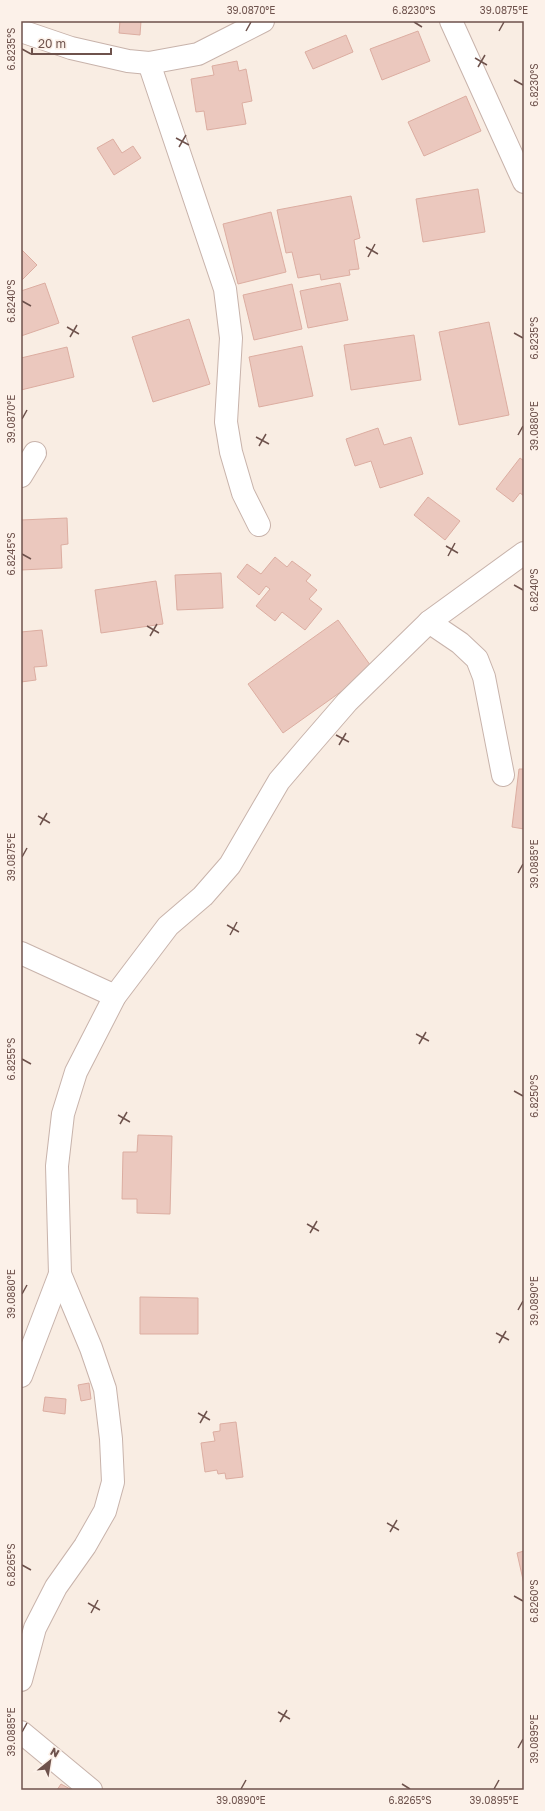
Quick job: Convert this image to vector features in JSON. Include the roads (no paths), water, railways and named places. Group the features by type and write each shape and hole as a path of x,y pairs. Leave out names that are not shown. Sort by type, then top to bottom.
{"street":[{"path":"21,31 71,48 128,62 149,63 198,54 263,21"},
{"path":"451,21 524,182"},
{"path":"149,63 225,289 231,338 226,422 230,445 243,493 259,525"},
{"path":"21,476 35,453"},
{"path":"21,1680 35,1628 56,1587 85,1546 105,1511 113,1482 111,1438 105,1389 91,1348 60,1274 57,1166 63,1114 76,1072 115,996 168,926 202,896 230,865 279,781 348,702 428,622 524,553"},
{"path":"428,622 460,643 477,659 484,677 503,775"},
{"path":"21,953 115,996"},
{"path":"21,1376 60,1274"},
{"path":"21,1732 91,1790"}]}
